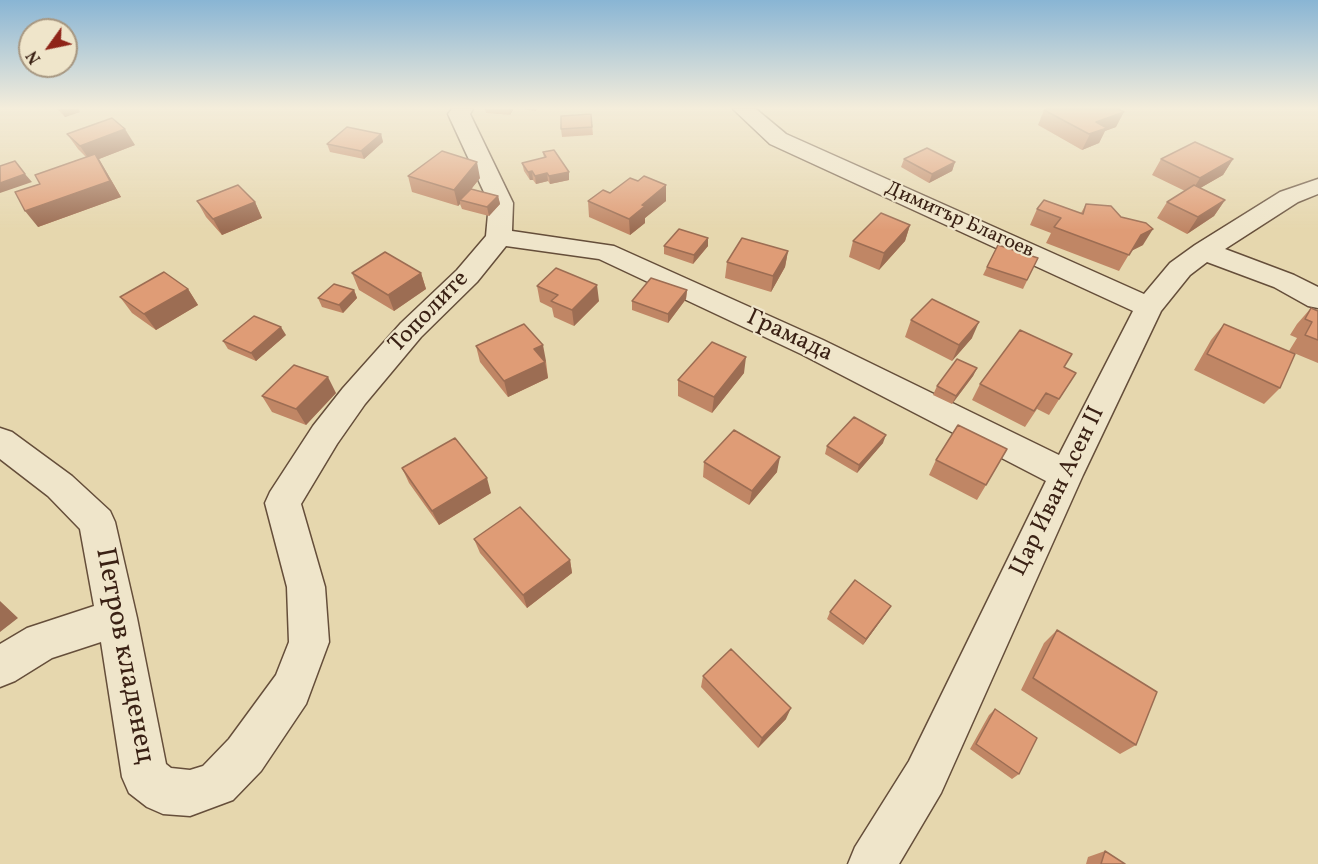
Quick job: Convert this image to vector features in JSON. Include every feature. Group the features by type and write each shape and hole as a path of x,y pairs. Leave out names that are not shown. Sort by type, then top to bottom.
{"street":[{"path":"476,149 501,203 499,237"},
{"name":"Димитър Благоев","path":"801,149 1149,307"},
{"name":"Цар Иван Асен II","path":"872,864 925,777 1066,475 1149,307 1180,269 1204,251 1288,197 1318,186"},
{"name":"Грамада","path":"499,237 605,252 812,347 1066,475"},
{"name":"Тополите","path":"283,502 325,435 354,396 411,330 467,276 499,237"},
{"path":"1204,251 1284,281 1318,299"},
{"name":"Петров кладенец","path":"0,441 60,486 97,522 135,710 145,777 163,791 190,794 218,784 245,754 291,689 309,642 306,587 283,502"},
{"path":"0,667 41,642 117,618"}],"building":[{"path":"924,149 930,149 955,162 932,174 904,159"},
{"path":"1180,149 1211,149 1233,159 1200,178 1161,159"},
{"path":"554,150 569,172 535,176 532,171 528,172 522,163 546,157 543,152"},
{"path":"442,151 477,162 454,190 408,176"},
{"path":"95,154 110,181 25,211 15,192 40,184 35,175"},
{"path":"15,161 25,174 0,183 0,166"},
{"path":"644,176 666,185 629,219 588,201 603,190 610,193 630,178 638,181"},
{"path":"238,185 255,202 213,219 197,201"},
{"path":"1194,185 1225,200 1198,217 1167,202"},
{"path":"471,189 498,196 487,207 460,200"},
{"path":"1044,200 1083,214 1086,204 1111,206 1121,217 1146,223 1153,229 1141,235 1129,255 1054,227 1061,218 1037,209"},
{"path":"881,213 910,225 884,253 853,241"},
{"path":"679,229 708,238 694,255 664,246"},
{"path":"742,238 788,251 773,276 727,262"},
{"path":"998,245 1038,258 1027,280 987,267"},
{"path":"385,252 421,273 388,295 352,273"},
{"path":"556,268 597,285 572,310 551,301 558,295 537,286"},
{"path":"164,272 188,289 144,314 120,297"},
{"path":"651,278 687,290 668,314 632,301"},
{"path":"334,284 354,290 339,305 318,298"},
{"path":"932,299 979,322 959,345 911,320"},
{"path":"1311,308 1318,311 1318,340 1305,335 1312,322 1305,319"},
{"path":"254,316 281,327 251,353 223,341"},
{"path":"524,324 543,345 534,349 545,362 504,381 476,346"},
{"path":"1224,324 1295,354 1280,388 1207,354"},
{"path":"1020,330 1072,354 1064,367 1076,373 1059,399 1046,393 1034,411 980,384"},
{"path":"712,342 746,357 714,397 678,380"},
{"path":"957,359 977,368 956,396 937,386"},
{"path":"294,365 328,377 296,409 262,396"},
{"path":"854,417 886,435 859,465 827,446"},
{"path":"958,425 1007,449 986,485 936,460"},
{"path":"734,430 780,457 752,491 704,462"},
{"path":"455,438 487,478 432,511 402,468"},
{"path":"520,507 570,560 523,595 474,539"},
{"path":"855,580 891,606 866,639 830,612"},
{"path":"1057,630 1157,692 1136,745 1033,678"},
{"path":"731,649 791,708 762,738 703,676"},
{"path":"995,709 1037,738 1019,774 976,744"},
{"path":"1105,851 1125,864 1101,864"}]}
